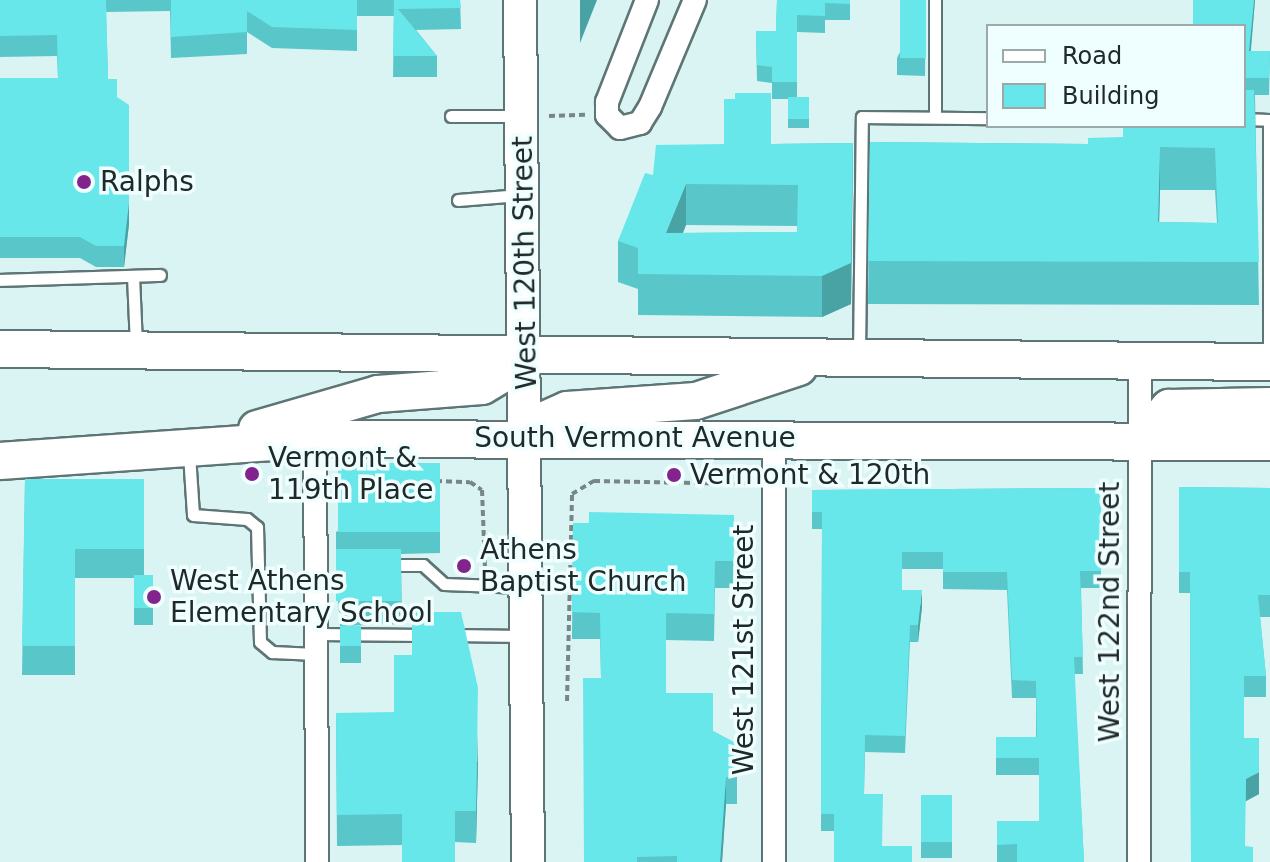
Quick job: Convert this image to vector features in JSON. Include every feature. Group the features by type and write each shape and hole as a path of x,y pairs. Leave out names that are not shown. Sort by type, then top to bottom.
{"main road":[{"path":"0,349 527,359 1269,362"},
{"path":"205,443 336,403 482,386 527,359"},
{"path":"529,437 538,423 567,410 696,401 816,360"},
{"path":"1140,442 1169,408 1270,406"},
{"name":"South Vermont Avenue","path":"0,461 205,443 315,439 529,437 1140,442 1263,439"}],"street":[{"name":"West 120th Street","path":"520,0 529,437 528,862"},
{"path":"647,0 607,115 620,128 640,123 695,0"},
{"name":"West 122nd Street","path":"1139,862 1140,361"},
{"path":"315,439 323,565 316,644 317,862"},
{"name":"West 121st Street","path":"774,439 774,862"}],"lane":[{"path":"935,0 935,117"},
{"path":"451,116 522,116"},
{"path":"859,358 862,117 986,118"},
{"path":"1246,119 1269,120 1269,362"},
{"path":"458,200 525,194"},
{"path":"0,280 160,275"},
{"path":"133,276 136,351"},
{"path":"205,443 193,515 247,519 257,527 260,642 272,652 316,644 529,636"},
{"path":"377,565 423,565 444,584 529,587"}],"path":[{"path":"522,116 607,115"},
{"path":"431,481 470,482 482,490 485,579"},
{"path":"567,701 572,494 594,481 746,484"}],"building":[{"path":"0,0 106,0 108,79 117,79 117,97 129,105 129,203 124,246 96,246 80,237 0,237 0,78 58,78 57,35 0,36"},
{"path":"171,0 357,0 357,30 272,27 247,11 247,32 171,37"},
{"path":"394,0 460,0 461,8 398,9 437,56 393,56"},
{"path":"777,0 850,0 850,4 825,3 825,16 797,15 797,82 772,82 772,67 757,65 756,31 776,31"},
{"path":"900,0 926,0 926,58 900,58"},
{"path":"1193,0 1254,0 1249,51 1270,51 1269,78 1246,78 1246,24 1193,24"},
{"path":"1246,90 1254,90 1259,262 868,261 870,142 1088,144 1088,138 1123,137 1123,128 1246,128","holes":["1160,147 1215,148 1218,223 1158,222"]},
{"path":"735,93 771,93 771,144 853,143 851,263 822,276 638,274 638,248 618,241 645,173 653,175 656,145 724,144 724,99 735,99","holes":["686,184 798,185 797,232 666,233"]},
{"path":"788,97 809,97 809,119 788,119"},
{"path":"338,463 440,463 440,532 338,532"},
{"path":"25,479 144,479 144,549 75,549 75,646 22,646"},
{"path":"1179,487 1270,488 1270,595 1258,595 1266,676 1244,676 1244,738 1259,738 1259,772 1246,779 1245,846 1253,847 1253,862 1191,862 1190,572 1179,572"},
{"path":"1101,488 1101,571 1080,571 1083,657 1074,657 1084,862 1017,862 1017,844 997,845 997,821 1039,821 1039,758 996,758 996,737 1037,737 1036,681 1012,680 1007,572 943,572 943,552 902,552 902,590 922,590 918,625 910,625 905,736 865,735 864,794 883,794 882,846 912,846 912,862 834,862 834,814 821,814 822,512 812,512 812,490"},
{"path":"589,512 734,515 733,561 715,561 714,614 666,613 666,693 713,693 713,731 737,744 737,777 726,777 720,862 677,862 677,856 637,857 637,862 584,862 583,678 601,678 600,613 572,612 573,523 589,523"},
{"path":"336,549 401,549 401,601 336,601"},
{"path":"134,575 153,575 153,608 134,608"},
{"path":"412,612 461,612 478,688 476,811 455,811 455,862 402,862 402,814 337,815 336,713 394,712 394,655 412,655"},
{"path":"340,626 361,626 361,646 340,646"},
{"path":"921,795 952,795 952,842 921,842"}],"place":[{"name":"Ralphs","path":"84,182"},
{"name":"Vermont & 119th Place","path":"252,474"},
{"name":"Vermont & 120th","path":"674,475"},
{"name":"Athens Baptist Church","path":"464,566"},
{"name":"West Athens Elementary School","path":"154,597"}]}
